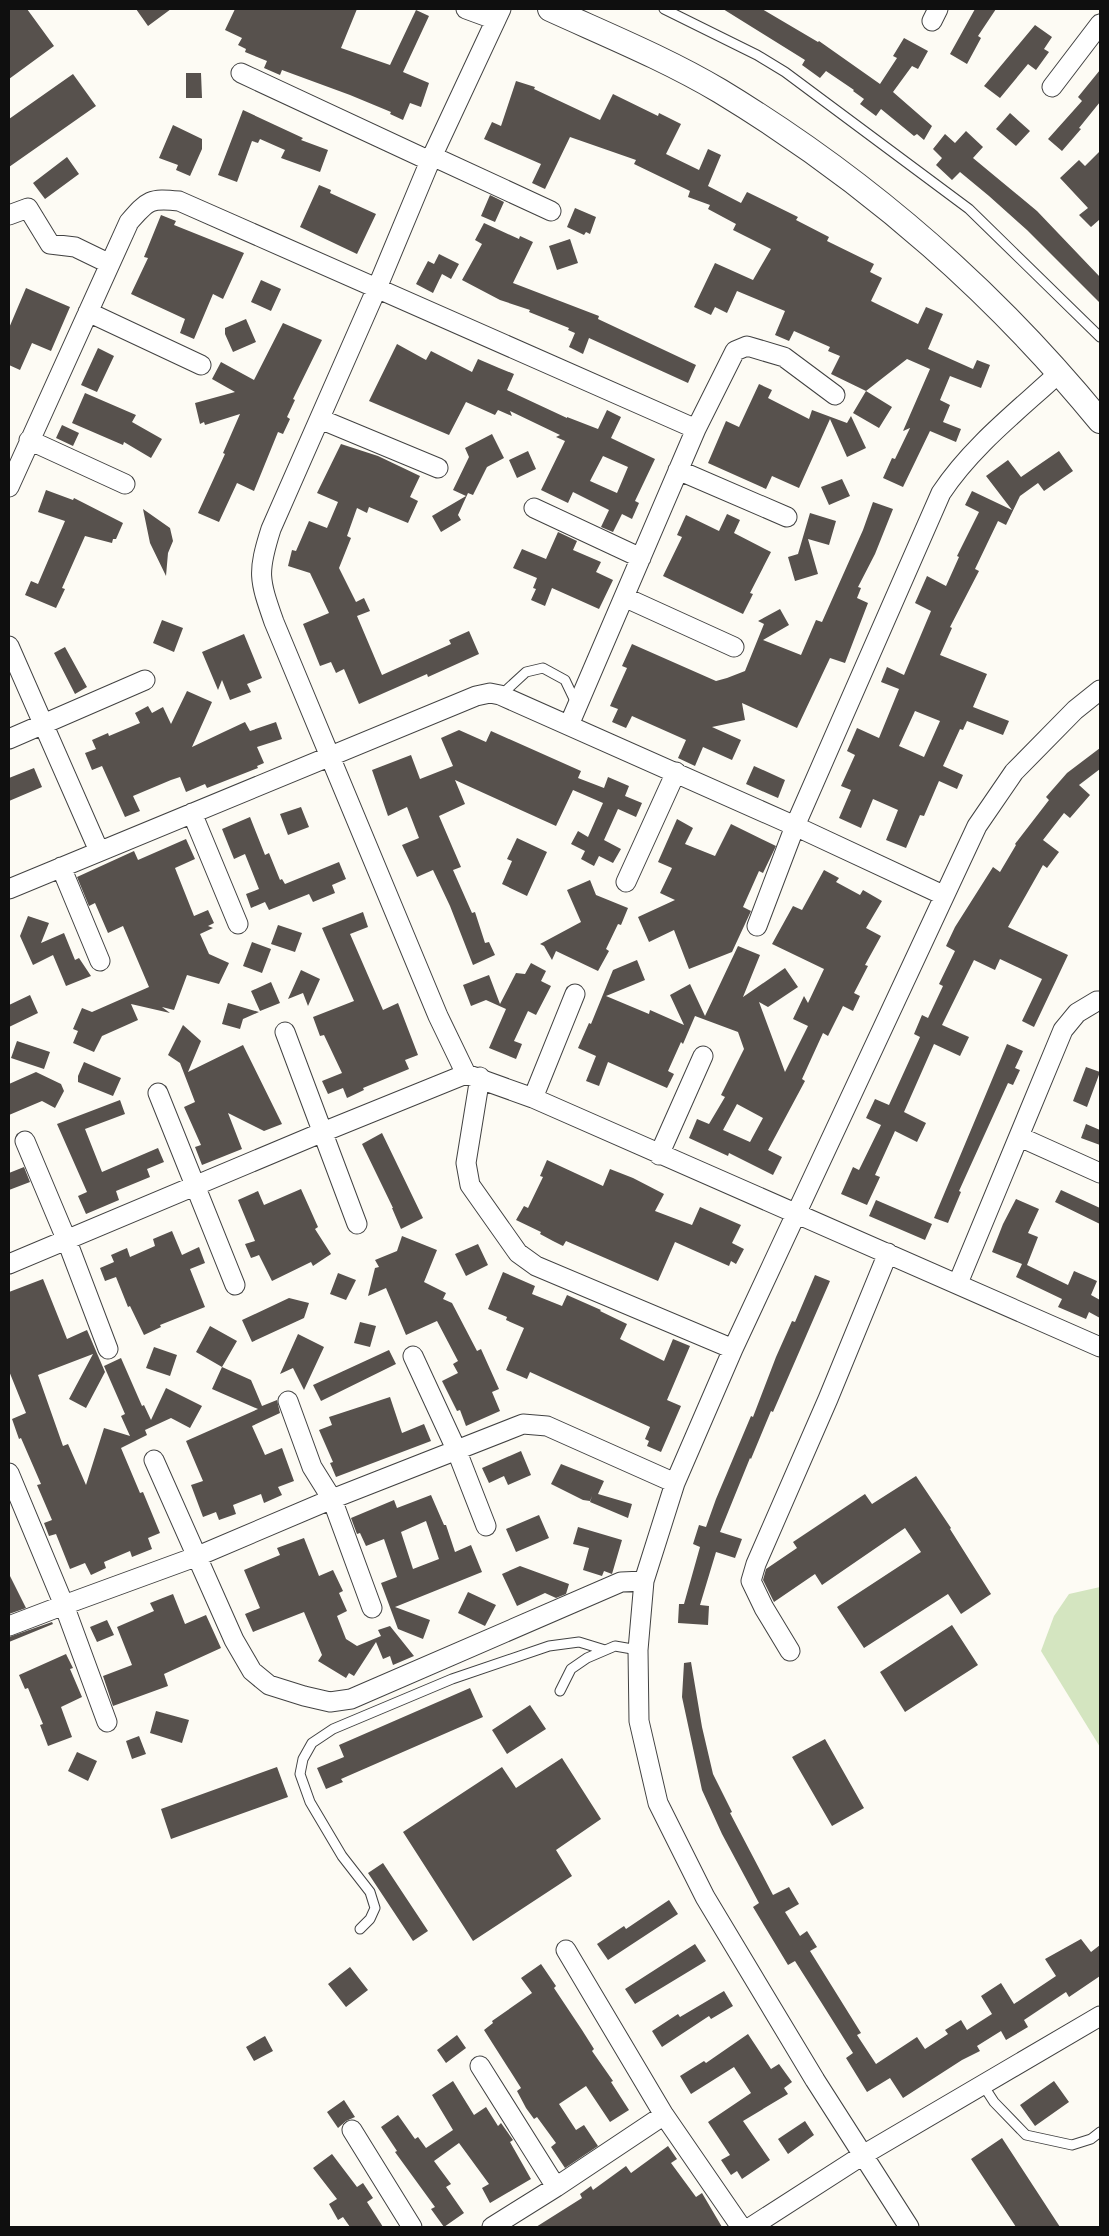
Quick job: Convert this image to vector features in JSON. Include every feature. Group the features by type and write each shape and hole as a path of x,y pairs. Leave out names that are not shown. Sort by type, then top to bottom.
{"street":[{"path":"466,9 498,14 431,158 377,288 271,529 261,559 261,577 274,622 332,757 435,1008 473,1076 466,1163 470,1185 518,1253 536,1266 733,1349"},
{"path":"550,9 671,65 719,90 834,168 905,222 972,282 1060,372 1100,421"},
{"path":"1052,87 1100,24"},
{"path":"241,73 551,211"},
{"path":"9,487 88,312 108,262 129,222 144,204 158,199 179,201 696,429"},
{"path":"9,215 28,208 50,244 74,247 108,262"},
{"path":"88,312 201,365"},
{"path":"569,725 696,429 735,351 747,346 784,357 835,395"},
{"path":"757,926 795,826 941,493 956,471 974,452 1060,372"},
{"path":"320,419 438,468"},
{"path":"29,440 125,484"},
{"path":"678,470 787,517"},
{"path":"534,508 641,558"},
{"path":"624,597 734,647"},
{"path":"9,646 99,851"},
{"path":"9,739 145,680"},
{"path":"909,2227 815,2080 705,1897 658,1804 639,1721 638,1650 644,1581 675,1483 733,1349 943,895 977,826 1014,772 1075,710 1100,690"},
{"path":"9,889 476,696 490,694 500,695 676,772 943,895"},
{"path":"626,882 676,772"},
{"path":"192,813 238,924"},
{"path":"61,867 100,960"},
{"path":"533,1098 575,994"},
{"path":"958,1283 1064,1030 1077,1013 1100,1001"},
{"path":"285,1032 357,1224"},
{"path":"659,1155 703,1056"},
{"path":"9,1264 323,1132 473,1076 533,1098 659,1155 958,1283 1100,1347"},
{"path":"158,1093 235,1285"},
{"path":"1020,1137 1100,1173"},
{"path":"25,1141 67,1241 108,1349"},
{"path":"790,1651 764,1608 751,1581 756,1564 828,1399 888,1253"},
{"path":"413,1356 456,1449 486,1526"},
{"path":"288,1401 312,1467 332,1499 372,1608"},
{"path":"9,1626 198,1556 332,1499 523,1424 547,1426 675,1483"},
{"path":"154,1460 234,1640 252,1671 269,1685 330,1702 351,1699 621,1582 644,1581"},
{"path":"9,1473 64,1605 107,1722"},
{"path":"566,1950 664,2115 741,2227"},
{"path":"751,2227 863,2155 1100,2016"},
{"path":"480,2066 556,2187"},
{"path":"492,2227 664,2115"},
{"path":"352,2130 412,2227"}],"lane":[{"path":"664,9 757,55 785,72 969,209 1100,337"},
{"path":"500,695 526,672 543,668 565,680 577,705"},
{"path":"360,1929 370,1919 375,1908 370,1892 342,1856 310,1802 300,1774 303,1759 312,1743 333,1729 452,1679 549,1646 579,1642 605,1650"},
{"path":"560,1691 571,1669 587,1658 615,1646 638,1650"},
{"path":"983,2085 994,2102 1026,2135 1072,2145 1091,2139 1100,2132"}],"green space":[{"path":"1100,1587 1100,1747 1041,1651 1054,1616 1069,1594"}],"building":[{"path":"9,9 27,9 54,46 9,79"},
{"path":"136,9 171,9 148,26"},
{"path":"235,9 357,9 341,48 390,65 416,10 429,16 403,72 429,83 421,107 410,103 403,120 390,114 391,112 350,95 282,70 280,75 264,68 267,61 245,52 246,49 238,45 242,38 225,30"},
{"path":"723,9 762,9 819,41 880,84 897,58 893,56 904,38 928,51 918,69 912,66 893,92 932,126 924,140 917,134 914,136 881,109 876,116 860,104 864,99 854,90 826,71 820,78 802,65 805,60"},
{"path":"975,9 996,9 978,36 981,38 967,64 950,54"},
{"path":"1035,25 1052,37 1044,49 1049,52 1036,70 1028,64 1000,98 984,86"},
{"path":"1100,70 1100,102 1079,128 1081,129 1062,151 1048,139 1082,101 1078,97"},
{"path":"186,73 201,73 202,98 186,98"},
{"path":"73,74 96,106 9,167 9,119"},
{"path":"516,81 535,87 534,89 600,120 613,94 658,116 659,113 681,124 666,154 699,170 708,149 721,155 708,186 741,203 747,192 798,217 796,220 829,237 827,241 874,264 870,272 882,278 871,301 918,324 926,307 943,314 928,349 973,369 977,360 990,365 981,388 950,376 940,400 950,405 943,422 961,429 956,442 930,431 903,487 883,478 892,458 895,459 910,428 903,431 930,369 907,359 866,391 831,374 840,356 828,351 830,347 794,331 789,341 775,335 785,311 737,291 727,313 715,307 711,315 694,307 715,263 753,280 771,249 733,230 736,224 708,209 710,205 688,197 690,191 634,164 636,160 570,137 545,189 532,183 541,164 484,139 492,122 501,126"},
{"path":"243,110 303,138 301,140 328,150 320,172 281,158 285,150 260,139 258,143 252,141 237,182 218,175"},
{"path":"1010,113 1030,131 1016,146 996,129"},
{"path":"173,125 202,139 202,149 190,176 176,170 178,165 159,158"},
{"path":"966,131 983,147 973,158 1037,211 1100,277 1100,303 1027,230 989,196 960,172 952,180 936,165 942,158 933,149 945,134 955,143"},
{"path":"1100,151 1100,222 1099,220 1091,227 1079,215 1088,208 1060,178 1079,160 1085,166"},
{"path":"67,157 79,174 45,199 33,183"},
{"path":"319,185 331,190 330,193 376,214 357,254 300,227"},
{"path":"490,195 504,202 495,222 481,216"},
{"path":"575,208 596,217 590,234 586,232 584,235 567,227"},
{"path":"161,215 176,221 174,225 244,253 223,299 213,294 194,339 180,333 185,319 131,294 148,258 144,257"},
{"path":"484,223 519,239 520,236 533,242 513,283 599,316 598,319 696,365 688,383 589,338 583,354 569,347 575,333 568,330 569,328 529,312 530,310 500,300 462,280 482,244 475,240"},
{"path":"570,239 578,263 557,270 549,246"},
{"path":"439,254 459,264 451,279 442,274 433,293 416,284 428,261 434,264"},
{"path":"261,280 281,289 271,311 251,302"},
{"path":"26,288 70,307 51,351 32,343 20,370 9,365 9,328"},
{"path":"246,319 256,342 233,352 225,334 225,328"},
{"path":"283,323 322,340 293,399 295,400 287,417 290,419 283,434 278,432 254,491 237,483 219,522 198,513 225,454 223,453 240,414 205,425 204,422 200,424 195,403 235,392 212,379 221,362 254,380"},
{"path":"397,344 426,360 431,351 472,372 478,359 514,374 507,390 567,418 598,429 607,410 621,417 611,438 655,459 635,501 639,503 632,519 622,514 613,532 601,527 609,510 573,492 568,503 541,490 565,441 556,437 560,435 510,411 512,416 498,410 495,415 466,402 449,435 369,401","holes":["603,456 628,467 617,493 590,481"]},
{"path":"98,348 114,356 97,392 81,385"},
{"path":"759,384 772,390 768,398 809,419 812,410 847,423 851,416 866,448 847,457 830,419 799,488 772,476 766,489 708,463 726,421 739,427"},
{"path":"866,391 892,407 879,428 853,413"},
{"path":"85,393 136,415 132,422 162,439 151,458 124,442 123,445 72,423"},
{"path":"62,425 79,433 73,446 56,438"},
{"path":"492,434 504,458 487,467 473,495 468,493 458,515 461,520 441,532 432,516 466,496 453,490 469,457 465,448"},
{"path":"341,444 378,456 420,476 410,497 418,501 408,523 369,507 367,513 357,508 347,536 351,538 339,568 356,602 364,598 370,611 357,616 382,675 451,644 449,640 469,631 479,654 428,677 427,674 359,704 344,669 336,673 331,662 320,666 303,624 329,613 310,573 288,566 292,550 296,551 309,521 327,528 338,502 317,493"},
{"path":"528,451 536,469 517,478 509,460"},
{"path":"1059,451 1073,471 1044,491 1038,483 1020,496 1006,525 998,521 975,569 979,571 950,627 952,628 940,655 987,674 973,707 1009,721 1003,735 967,721 963,730 960,729 943,766 963,775 957,789 939,781 924,816 920,815 906,848 886,840 898,810 873,799 861,828 839,818 851,790 841,786 855,755 847,751 857,728 879,738 899,689 881,682 887,667 904,675 931,611 915,603 927,576 946,586 959,557 957,556 979,512 965,505 972,491 1012,510 986,476 1008,460 1021,477","holes":["915,711 940,721 924,757 899,746"]},
{"path":"842,479 850,496 829,505 821,487"},
{"path":"46,490 73,500 74,498 123,523 116,539 113,539 112,543 85,536 62,588 65,589 56,608 25,595 31,581 38,584 65,521 38,512"},
{"path":"873,502 893,509 875,554 858,587 861,588 857,598 868,603 845,663 830,658 797,728 742,703 745,720 712,727 741,740 732,760 703,747 695,766 678,758 686,740 632,716 626,728 612,722 618,709 610,706 627,668 622,666 632,644 716,681 745,671 764,624 758,621 780,609 789,625 763,640 801,655 816,620 822,622 863,530"},
{"path":"143,509 170,528 173,541 168,553 166,576 150,543"},
{"path":"810,513 836,521 829,545 808,539 818,574 795,581 788,557 798,554"},
{"path":"727,514 740,520 734,533 771,552 750,593 753,594 743,614 663,576 682,537 677,535 686,515 719,531"},
{"path":"558,532 577,541 573,550 601,562 596,572 613,580 599,609 552,588 545,606 531,600 536,589 533,588 537,578 513,568 522,549 546,559"},
{"path":"162,620 183,628 174,652 153,643"},
{"path":"244,634 262,678 247,684 251,692 230,700 222,680 218,690 202,652"},
{"path":"65,647 87,687 75,694 54,653"},
{"path":"187,691 212,702 192,747 245,722 250,731 276,722 282,739 257,747 264,763 257,766 258,768 207,788 205,784 186,792 180,777 171,780 133,796 140,811 125,817 102,766 92,770 85,753 96,749 92,740 108,733 109,736 140,723 135,713 148,706 152,713 163,707 171,724"},
{"path":"459,730 486,742 491,731 581,771 578,778 604,788 608,777 629,786 625,796 642,803 636,817 618,809 604,840 621,849 613,863 599,856 594,866 581,859 585,851 571,844 578,831 588,837 603,803 573,790 556,826 455,780 465,804 439,816 461,867 453,870 472,913 475,912 485,943 489,942 495,955 473,965 450,906 433,870 417,877 402,845 419,838 407,807 388,816 372,770 411,755 420,779 453,766 441,738"},
{"path":"1100,748 1100,769 1079,785 1090,795 1070,818 1064,813 1043,840 1059,852 1047,868 1043,865 1008,927 1068,955 1034,1027 1022,1021 1042,979 1000,959 995,970 974,960 942,1025 969,1037 960,1056 934,1044 904,1112 926,1123 917,1142 895,1131 875,1175 880,1177 867,1205 841,1194 853,1167 859,1170 881,1125 866,1118 875,1099 889,1105 920,1037 914,1034 922,1015 928,1018 943,986 939,984 955,951 946,946 955,927 993,867 1000,872 1015,844 1049,800 1046,797 1067,773"},
{"path":"754,766 785,780 778,798 746,784"},
{"path":"34,768 42,787 9,801 9,778"},
{"path":"301,807 309,827 288,835 280,814"},
{"path":"250,817 265,855 269,853 280,880 282,879 285,884 339,862 346,879 332,885 335,893 313,902 309,894 269,910 265,902 251,908 246,894 259,889 245,854 234,859 222,829"},
{"path":"677,819 693,828 685,844 715,856 731,824 776,846 763,873 759,871 743,907 751,911 732,952 689,969 674,930 649,942 638,917 675,900 660,893 672,868 658,862"},
{"path":"517,838 547,852 527,896 502,884 512,861 507,859"},
{"path":"186,839 195,859 175,868 194,916 208,910 214,923 208,926 213,928 200,934 209,954 229,963 219,984 187,975 174,1010 162,1007 170,1013 131,1004 138,1020 102,1036 94,1052 73,1043 78,1031 73,1029 82,1008 92,1012 149,987 123,926 108,933 95,903 89,906 77,877 134,851 138,860"},
{"path":"824,870 839,878 836,882 860,895 863,890 882,901 866,928 881,936 865,965 868,966 854,993 860,996 853,1011 843,1006 828,1036 823,1033 802,1079 805,1081 768,1150 782,1157 773,1175 729,1153 728,1156 689,1138 697,1119 709,1124 725,1097 721,1095 744,1049 738,1032 695,1016 683,1044 681,1042 668,1071 674,1074 667,1088 608,1062 599,1086 586,1081 596,1056 578,1048 589,1023 591,1024 613,970 637,960 645,980 606,996 649,1014 650,1010 684,1025 670,995 690,984 705,1016 738,946 760,955 743,997 785,968 798,987 768,1007 759,1002 785,1072 808,1026 793,1019 804,996 808,1003 824,969 772,944 793,906 802,910","holes":["737,1104 763,1118 750,1142 723,1130"]},
{"path":"590,880 596,895 628,908 621,925 618,924 606,949 609,951 598,971 556,951 552,960 544,946 540,944 581,922 567,890"},
{"path":"363,912 368,927 350,934 383,1010 398,1003 418,1055 405,1060 409,1069 363,1088 364,1090 347,1098 343,1088 328,1094 322,1081 342,1073 324,1035 320,1036 313,1017 354,1001 322,928"},
{"path":"28,916 49,923 41,943 64,933 75,960 79,958 91,976 66,986 53,955 33,965 20,936"},
{"path":"278,925 302,933 295,952 271,944"},
{"path":"252,942 271,949 262,973 243,966"},
{"path":"531,963 546,971 541,981 551,986 536,1015 528,1011 514,1041 522,1044 516,1059 489,1048 506,1009 486,1000 471,1006 463,985 489,975 500,1004 516,973 525,974"},
{"path":"301,970 320,979 308,1006 303,993 288,999"},
{"path":"271,982 280,1003 260,1011 251,991"},
{"path":"30,995 38,1013 9,1027 9,1005"},
{"path":"228,1003 259,1012 243,1019 240,1029 222,1024"},
{"path":"183,1025 201,1041 188,1072 243,1045 282,1124 264,1131 228,1113 242,1149 202,1165 195,1147 201,1145 184,1107 195,1102 180,1063 168,1055"},
{"path":"17,1041 50,1052 44,1069 11,1058"},
{"path":"1007,1044 1023,1051 1015,1068 1020,1070 1013,1085 1008,1083 959,1191 961,1192 948,1223 934,1218"},
{"path":"84,1062 121,1078 113,1096 78,1082 78,1076"},
{"path":"1086,1067 1100,1072 1087,1107 1073,1101"},
{"path":"36,1072 61,1084 64,1091 55,1108 42,1101 9,1115 9,1084"},
{"path":"120,1100 125,1114 85,1129 102,1172 158,1148 164,1162 147,1169 150,1177 116,1191 119,1200 86,1214 78,1196 87,1192 57,1124"},
{"path":"1086,1124 1100,1130 1100,1145 1081,1138"},
{"path":"382,1133 423,1218 401,1229 362,1144"},
{"path":"547,1160 603,1186 610,1169 633,1178 664,1194 655,1211 692,1225 700,1207 741,1225 732,1243 744,1249 736,1264 731,1261 729,1266 675,1242 658,1281 566,1241 563,1246 540,1234 541,1232 516,1220 524,1206 528,1208 543,1177 540,1176"},
{"path":"24,1167 30,1182 9,1190 9,1173"},
{"path":"301,1189 318,1227 315,1229 331,1254 313,1266 311,1262 272,1281 259,1255 251,1258 245,1244 255,1241 238,1200 258,1191 264,1205"},
{"path":"1061,1190 1100,1208 1100,1224 1055,1202"},
{"path":"1016,1199 1039,1209 1028,1233 1038,1237 1027,1265 1068,1285 1074,1271 1097,1281 1091,1295 1100,1300 1100,1318 1089,1312 1086,1319 1058,1307 1062,1299 1016,1277 1022,1264 992,1252 1003,1224"},
{"path":"876,1200 932,1224 925,1240 869,1216"},
{"path":"172,1231 182,1255 199,1247 205,1263 190,1269 205,1307 160,1325 161,1327 144,1335 130,1306 128,1307 116,1277 105,1281 100,1268 114,1262 111,1255 127,1248 130,1257 155,1246 153,1239"},
{"path":"402,1236 437,1250 424,1282 446,1293 443,1299 452,1303 477,1351 481,1349 499,1389 492,1392 500,1411 466,1426 460,1410 457,1411 442,1381 458,1373 453,1364 458,1361 437,1321 406,1335 386,1288 368,1296 375,1268 379,1267 375,1260 397,1251"},
{"path":"478,1244 488,1265 466,1276 455,1254"},
{"path":"503,1272 535,1286 532,1294 562,1306 567,1295 627,1324 620,1339 664,1361 673,1339 690,1346 667,1400 681,1406 661,1452 647,1446 649,1441 645,1439 650,1427 530,1372 527,1379 506,1370 524,1328 506,1320 507,1317 488,1309"},
{"path":"338,1273 356,1280 346,1300 330,1294"},
{"path":"815,1275 830,1281 773,1412 771,1411 750,1458 720,1532 742,1539 735,1558 716,1552 700,1605 709,1606 708,1625 678,1623 679,1604 684,1604 700,1547 693,1544 699,1525 706,1527 751,1416 753,1417 776,1357 792,1321 795,1322"},
{"path":"43,1279 67,1339 87,1330 105,1372 86,1408 69,1399 93,1354 38,1375 63,1446 68,1444 86,1485 104,1428 130,1436 121,1416 125,1414 104,1366 121,1358 142,1406 144,1405 151,1420 166,1388 202,1406 190,1428 171,1418 145,1430 147,1435 121,1448 140,1493 143,1492 160,1533 148,1538 152,1549 132,1557 130,1551 104,1562 106,1568 91,1575 85,1563 70,1569 56,1534 49,1536 44,1523 52,1520 37,1485 41,1484 21,1438 19,1439 12,1419 26,1413 9,1371 9,1292"},
{"path":"289,1298 309,1303 304,1318 252,1342 242,1320"},
{"path":"360,1322 376,1326 370,1347 354,1343"},
{"path":"210,1326 237,1341 222,1367 196,1352"},
{"path":"298,1334 324,1347 304,1390 293,1368 280,1374"},
{"path":"154,1347 177,1355 170,1376 146,1368"},
{"path":"389,1350 396,1364 321,1401 313,1385"},
{"path":"222,1367 251,1380 262,1406 277,1400 280,1413 252,1426 265,1455 282,1448 294,1481 278,1487 282,1495 264,1503 261,1494 233,1505 236,1514 219,1520 216,1512 203,1517 191,1485 203,1481 186,1441 258,1409 212,1389"},
{"path":"390,1397 402,1433 424,1424 431,1441 336,1477 330,1463 333,1462 319,1430 332,1425 329,1417"},
{"path":"521,1451 531,1475 508,1485 504,1476 489,1483 482,1468"},
{"path":"561,1464 604,1481 598,1494 632,1504 628,1518 590,1502 592,1496 590,1501 583,1500 551,1484"},
{"path":"916,1476 951,1528 991,1594 961,1614 948,1594 864,1648 837,1607 921,1552 905,1528 822,1585 815,1574 774,1602 763,1580 766,1569 797,1548 793,1542 865,1494 872,1504"},
{"path":"431,1495 444,1525 446,1525 455,1552 471,1545 482,1572 395,1607 430,1620 423,1639 398,1629 381,1583 397,1577 384,1539 366,1546 360,1533 357,1534 351,1518 394,1500 397,1508","holes":["426,1521 439,1559 413,1569 401,1532"]},
{"path":"539,1515 549,1538 516,1552 506,1529"},
{"path":"578,1527 622,1540 612,1574 604,1571 602,1576 583,1570 589,1548 573,1544"},
{"path":"304,1538 319,1576 333,1570 343,1591 339,1593 347,1611 337,1616 346,1639 357,1646 381,1636 378,1630 390,1626 414,1656 393,1665 390,1656 383,1659 376,1642 354,1676 349,1673 346,1678 318,1661 322,1655 304,1612 253,1632 245,1614 260,1608 244,1570 280,1555 277,1548"},
{"path":"520,1566 569,1584 566,1594 556,1598 545,1593 517,1606 502,1574"},
{"path":"9,1574 26,1608 9,1614"},
{"path":"468,1592 496,1605 485,1626 458,1613"},
{"path":"173,1594 185,1624 206,1615 221,1648 164,1674 168,1686 113,1706 103,1676 132,1665 117,1627 154,1611 150,1603"},
{"path":"107,1620 114,1635 97,1642 90,1627"},
{"path":"52,1622 53,1624 9,1642 9,1637"},
{"path":"952,1625 978,1665 905,1712 880,1672"},
{"path":"66,1654 73,1668 70,1669 82,1697 61,1707 72,1737 48,1746 40,1725 43,1724 28,1688 25,1689 19,1675"},
{"path":"691,1662 702,1727 713,1774 732,1812 730,1813 773,1895 789,1887 799,1904 785,1912 800,1936 807,1931 817,1947 810,1951 861,2033 857,2035 876,2064 917,2037 925,2049 948,2034 945,2030 961,2020 967,2030 992,2014 981,1996 1001,1983 1014,2004 1056,1976 1045,1959 1081,1939 1091,1952 1100,1945 1100,1976 1069,1997 1066,1992 1024,2020 1028,2027 1006,2040 1001,2031 977,2046 980,2051 962,2060 903,2098 890,2078 867,2092 846,2058 853,2053 795,1961 788,1965 753,1907 759,1903 722,1834 702,1790 682,1697 684,1663"},
{"path":"470,1688 483,1717 341,1779 343,1782 326,1789 317,1768 344,1757 339,1745"},
{"path":"530,1705 546,1729 507,1754 492,1730"},
{"path":"156,1711 189,1720 182,1743 150,1733"},
{"path":"139,1736 146,1754 132,1759 126,1741"},
{"path":"825,1739 864,1808 832,1826 792,1757"},
{"path":"77,1752 97,1761 88,1781 68,1771"},
{"path":"562,1758 601,1819 556,1850 572,1876 473,1941 403,1832 502,1767 516,1788"},
{"path":"277,1767 288,1797 171,1839 161,1809"},
{"path":"383,1863 428,1931 413,1941 368,1873"},
{"path":"669,1900 678,1914 608,1960 597,1944 624,1926 626,1929"},
{"path":"695,1944 706,1961 635,2004 625,1989"},
{"path":"541,1964 556,1986 554,1988 594,2049 592,2051 613,2081 611,2082 629,2110 610,2122 586,2086 559,2104 576,2130 584,2125 598,2146 565,2168 551,2147 556,2143 537,2117 534,2119 526,2108 517,2091 521,2088 484,2030 493,2023 492,2021 532,1993 521,1978"},
{"path":"350,1967 368,1990 346,2007 328,1984"},
{"path":"724,1991 733,2006 711,2019 709,2016 662,2047 652,2031 678,2014 680,2017"},
{"path":"748,2034 771,2069 779,2064 792,2082 784,2088 788,2094 743,2121 770,2160 742,2179 737,2171 731,2175 721,2160 730,2155 708,2122 751,2093 734,2067 691,2094 680,2076 704,2061 706,2063"},
{"path":"457,2035 466,2048 446,2063 437,2050"},
{"path":"265,2036 273,2051 254,2061 246,2047"},
{"path":"453,2081 474,2115 486,2107 498,2126 501,2123 513,2140 510,2142 531,2179 490,2203 482,2188 489,2184 459,2143 434,2161 451,2184 446,2187 464,2213 444,2227 431,2209 435,2207 395,2152 397,2151 381,2127 398,2115 415,2139 418,2137 426,2148 453,2130 432,2095"},
{"path":"1054,2081 1069,2102 1035,2126 1020,2105"},
{"path":"344,2100 355,2117 346,2121 338,2128 327,2112"},
{"path":"805,2121 814,2135 788,2154 778,2139"},
{"path":"1002,2138 1060,2227 1016,2227 971,2159"},
{"path":"668,2146 677,2159 671,2163 696,2197 702,2193 722,2227 536,2227 582,2198 580,2194 591,2186 593,2190 626,2166 631,2173"},
{"path":"332,2154 357,2187 363,2183 373,2198 367,2202 383,2227 350,2227 343,2217 338,2220 329,2204 337,2199 313,2168"}]}
